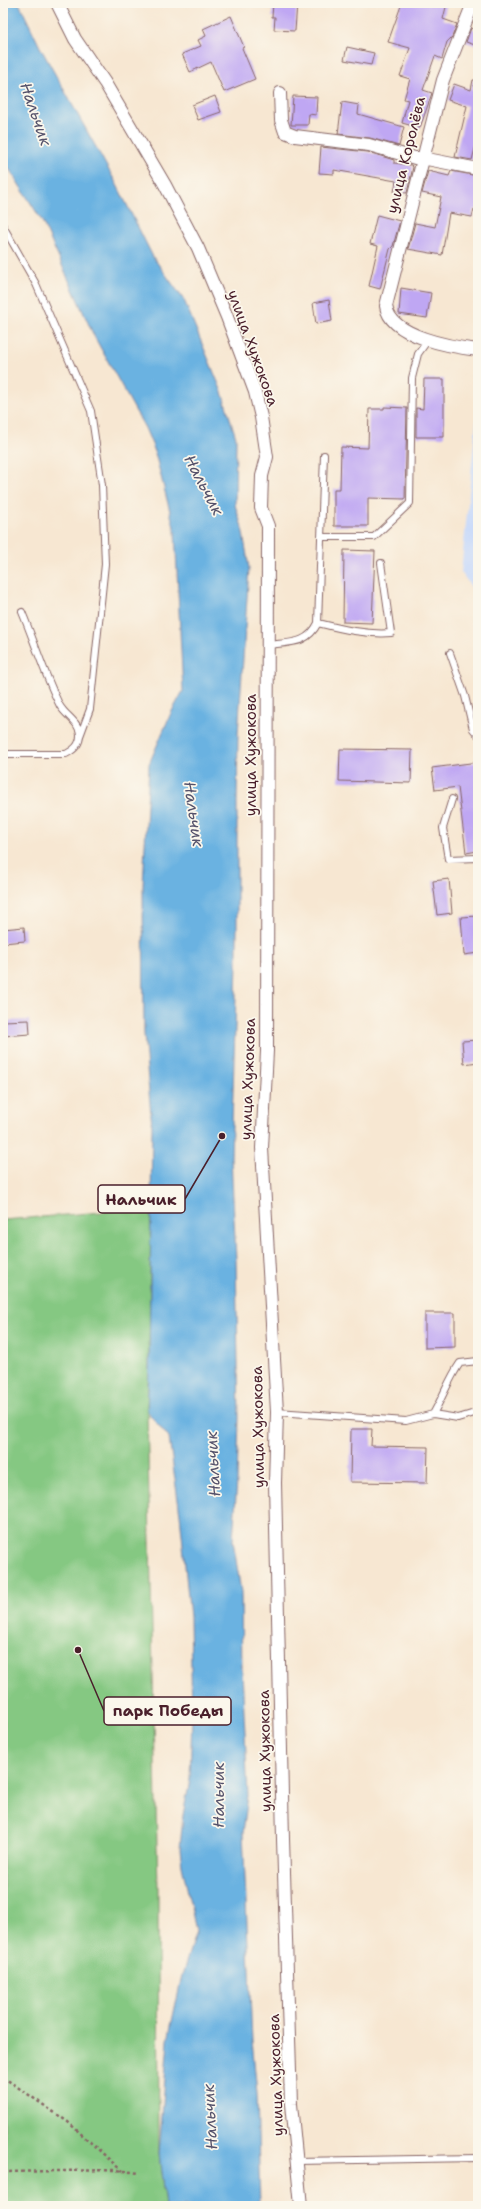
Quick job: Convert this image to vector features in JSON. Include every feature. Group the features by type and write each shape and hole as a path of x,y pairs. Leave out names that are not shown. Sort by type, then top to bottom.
{"street":[{"name":"улица Королёва","path":"428,340 408,331 390,319 386,306 442,80 473,3"},
{"name":"улица Хужокова","path":"60,4 75,40 106,83 165,185 198,248 255,392 267,457 262,476 261,508 268,526 267,1051 262,1148 277,1412 275,1483 292,2104 301,2206"},
{"path":"280,93 281,120 285,132 295,136 369,144 415,158 422,158 478,169"},
{"path":"428,340 478,350"}],"lane":[{"path":"3,226 36,284 91,411 102,484 105,564 90,709 80,736 79,743 74,749 66,754 3,754"},
{"path":"321,537 374,537 410,503 412,378 418,354 428,340"},
{"path":"268,645 306,639 314,632 318,623 324,455"},
{"path":"318,623 378,634 391,632 381,563"},
{"path":"22,612 58,701 69,718 77,724 80,736"},
{"path":"450,652 465,696 473,729 478,735"},
{"path":"452,799 443,828 448,859 478,858"},
{"path":"433,1414 443,1398 451,1376 460,1363 478,1361"},
{"path":"277,1412 406,1421 433,1414 458,1418 478,1412"},
{"path":"296,2161 478,2158"}],"path":[{"path":"3,2077 68,2122 122,2171"},
{"path":"3,2172 122,2171 138,2173"}],"shaded area":[{"path":"478,404 478,597 461,572"}],"green space":[{"path":"151,1208 147,1411 158,1889 159,2154 165,2206 3,2206 3,1220"}],"water":[{"path":"3,3 19,3 40,47 116,183 153,257 184,300 222,392 236,438 235,505 242,527 249,568 238,734 237,963 231,1157 236,1260 239,1417 233,1540 241,1592 242,1671 248,1796 243,1832 252,2040 257,2094 260,2206 165,2206 159,2154 168,2040 182,1975 196,1931 180,1849 183,1815 190,1779 192,1717 190,1617 180,1514 169,1438 147,1411 149,1367 152,1127 144,1034 143,886 149,764 171,713 183,691 175,531 154,449 145,428 94,336 42,221 3,159"}],"building":[{"path":"273,3 297,3 295,31 274,30 275,17 272,17"},
{"path":"402,3 447,3 443,19 457,24 452,37 447,42 442,59 435,56 423,90 432,93 420,128 402,123 408,100 404,99 410,79 400,76 410,48 388,42"},
{"path":"231,16 255,79 224,92 211,62 190,72 182,54 201,46 198,40 206,36 203,29"},
{"path":"471,28 478,31 478,46 466,42"},
{"path":"347,47 374,53 371,65 344,60"},
{"path":"473,80 478,80 478,137 472,160 455,157 467,106 448,100 454,84 471,90"},
{"path":"215,96 221,112 198,120 192,105"},
{"path":"293,96 317,97 316,115 309,114 308,125 291,125"},
{"path":"342,102 359,105 358,114 404,127 399,146 370,138 338,134"},
{"path":"321,147 368,152 394,160 394,163 411,165 413,167 407,193 394,192 396,181 334,170 334,174 319,173"},
{"path":"428,171 449,176 451,171 478,176 478,210 474,209 472,217 449,213 442,255 408,249 415,223 435,227 441,197 422,193"},
{"path":"377,215 400,221 393,246 390,249 380,289 369,286 378,246 370,244"},
{"path":"401,288 431,293 427,318 399,314"},
{"path":"329,300 332,321 316,324 313,303"},
{"path":"424,379 444,379 444,437 416,437 416,408 423,409"},
{"path":"384,407 407,408 405,499 368,498 368,526 334,526 334,489 340,489 341,447 368,448 369,409 384,409"},
{"path":"344,550 375,551 372,623 343,622"},
{"path":"340,749 412,750 411,783 339,781"},
{"path":"478,762 478,851 466,853 458,787 435,790 432,768"},
{"path":"449,879 452,913 437,915 433,881"},
{"path":"478,916 478,953 464,955 461,917"},
{"path":"24,927 25,941 3,943 3,929"},
{"path":"29,1020 30,1034 3,1036 3,1021"},
{"path":"478,1040 478,1062 464,1064 462,1041"},
{"path":"425,1313 455,1313 455,1347 425,1348"},
{"path":"351,1429 372,1429 371,1446 428,1447 427,1483 350,1482"}],"place":[{"name":"Нальчик","path":"222,1136"},
{"name":"парк Победы","path":"78,1650"}]}
